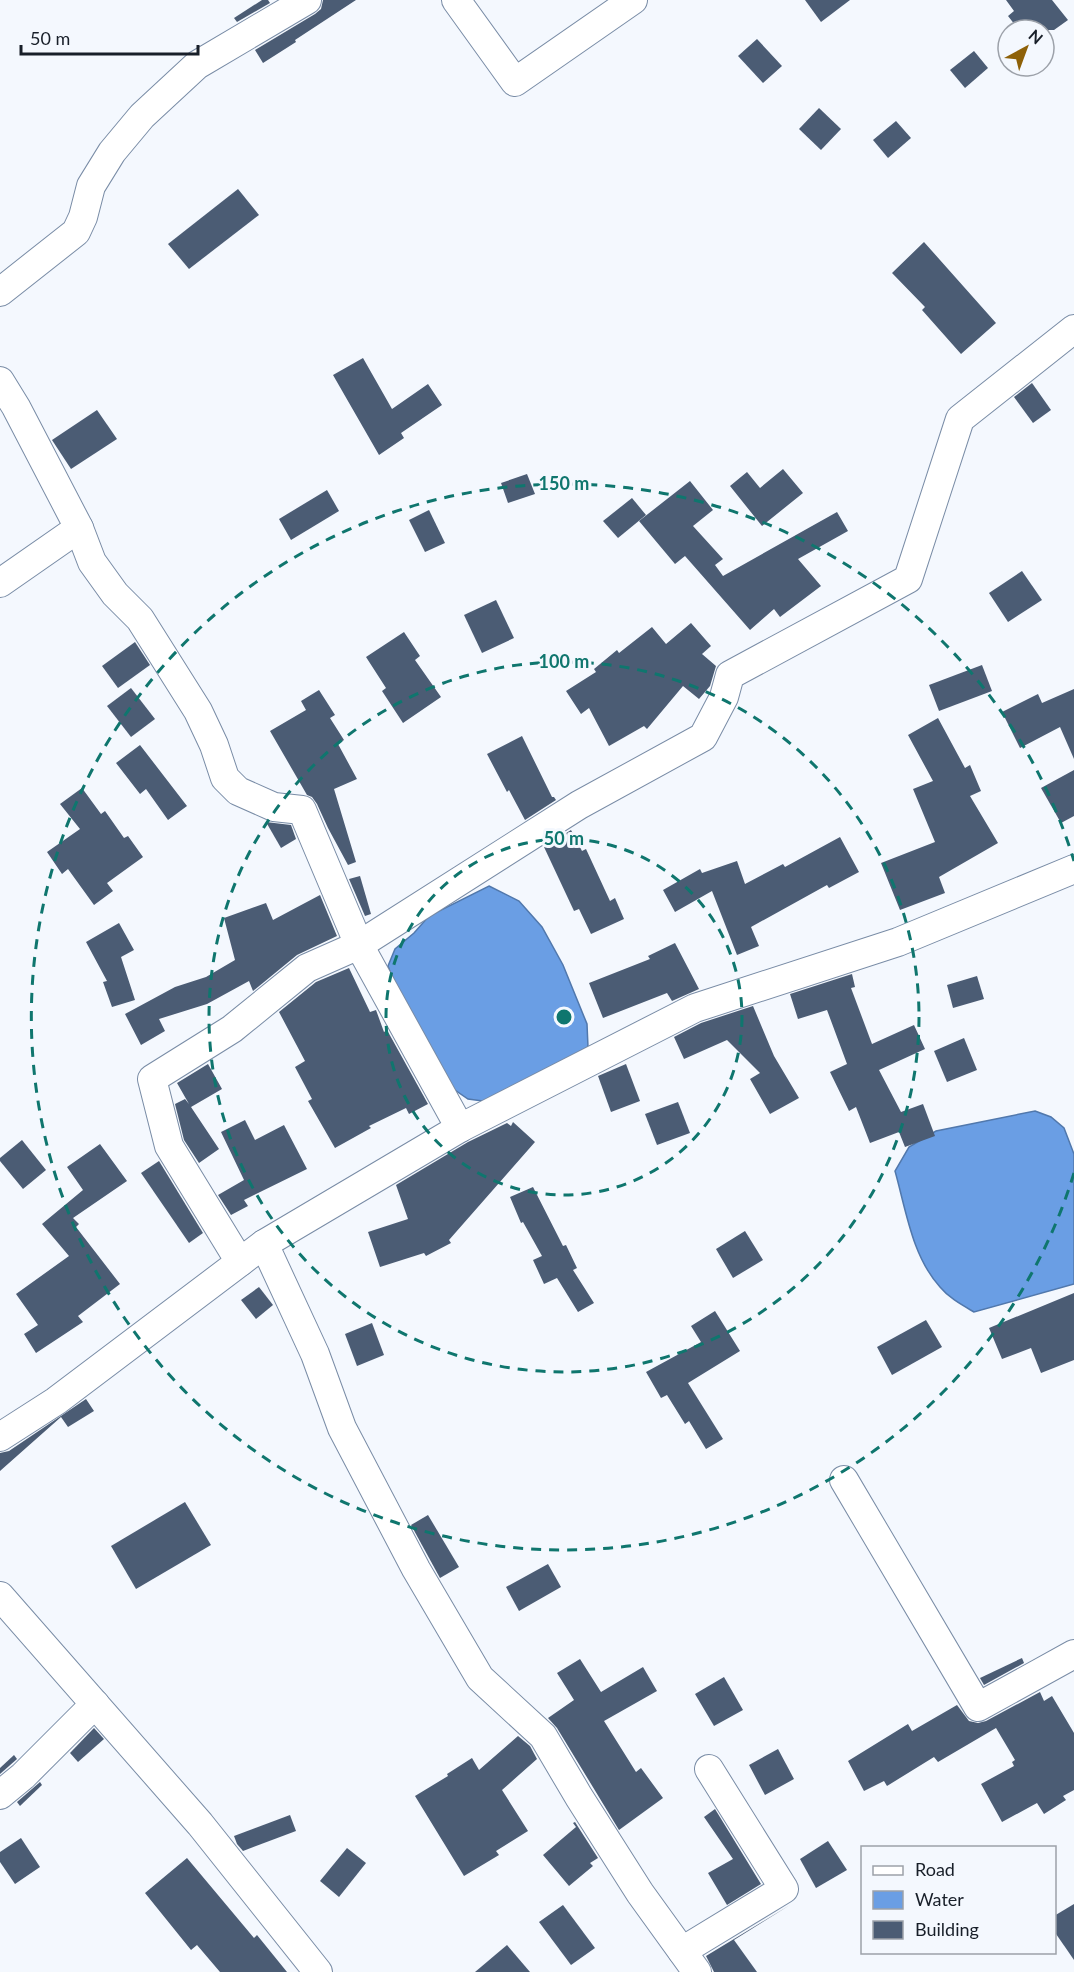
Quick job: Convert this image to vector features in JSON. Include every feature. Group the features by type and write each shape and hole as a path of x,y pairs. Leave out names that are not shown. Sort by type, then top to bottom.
{"street":[{"path":"0,292 76,232 83,217 91,186 112,152 142,116 197,65 307,0"},
{"path":"456,0 515,82 633,0"},
{"path":"240,1262 169,1146 152,1079 232,1029 308,968 359,945 579,805 703,737 724,697 730,675 908,579 960,419 1074,328"},
{"path":"0,381 80,528 92,562 115,594 140,619 198,711 214,745 225,778 238,791 274,807 302,810 359,945 460,1128"},
{"path":"0,583 80,528"},
{"path":"0,1437 56,1401 264,1244 460,1128 695,1008 898,942 1074,869"},
{"path":"264,1244 315,1354 342,1428 416,1569 480,1678 543,1736 640,1893 689,1961 784,1888 709,1768"},
{"path":"844,1480 978,1707 1074,1654"},
{"path":"0,1596 200,1824 318,1972"},
{"path":"0,1795 23,1776 95,1704"}],"water":[{"path":"489,886 519,901 542,927 563,965 587,1024 588,1047 490,1102 468,1099 452,1088 399,997 388,966 395,949 429,916"},
{"path":"1035,1111 1051,1117 1064,1128 1074,1154 1074,1284 974,1312 944,1291 930,1275 916,1247 895,1171 909,1147 936,1131"}],"building":[{"path":"262,0 268,0 270,3 237,22 234,18"},
{"path":"323,0 356,0 263,63 255,50 315,14 321,9"},
{"path":"805,0 850,0 821,22"},
{"path":"1006,0 1052,0 1068,20 1056,29 1056,18 1010,18 1008,16 1014,11"},
{"path":"757,39 782,66 763,83 738,56"},
{"path":"974,51 988,68 965,88 950,70"},
{"path":"819,108 841,129 821,150 799,129"},
{"path":"896,121 911,138 888,158 873,140"},
{"path":"238,189 259,215 189,269 168,244"},
{"path":"924,242 996,323 961,354 922,310 925,307 892,273"},
{"path":"363,358 392,409 428,384 442,405 401,433 404,438 379,455 333,375"},
{"path":"1032,383 1051,410 1033,423 1014,397"},
{"path":"97,410 117,439 71,469 52,440"},
{"path":"783,469 803,493 762,526 730,486 747,472 760,488"},
{"path":"527,474 535,494 508,503 501,483"},
{"path":"690,481 713,510 693,526 723,559 715,565 723,576 837,512 848,531 798,559 821,586 780,617 774,609 750,630 685,556 675,564 639,521"},
{"path":"327,490 339,511 291,540 279,519"},
{"path":"632,498 646,515 618,538 603,521"},
{"path":"429,510 445,543 425,552 409,520"},
{"path":"1022,571 1042,600 1008,622 989,593"},
{"path":"496,600 514,638 482,653 464,615"},
{"path":"691,623 711,646 702,654 716,666 710,686 699,699 683,686 647,729 644,726 609,746 589,708 581,714 566,691 596,672 594,669 617,650 619,653 652,627 666,644"},
{"path":"404,632 420,656 415,660 441,697 403,723 382,691 386,688 366,657"},
{"path":"135,642 150,665 118,688 102,666"},
{"path":"982,665 992,691 939,711 929,685"},
{"path":"131,688 155,719 131,737 107,706"},
{"path":"1074,689 1074,759 1060,727 1020,748 1002,712 1038,694 1042,703"},
{"path":"319,690 335,715 330,718 344,740 338,744 357,779 334,789 356,862 348,865 317,804 312,797 307,795 270,731 306,710 301,701"},
{"path":"938,718 965,768 970,765 981,791 970,796 998,843 939,877 945,893 900,910 881,863 935,842 913,789 933,781 908,735"},
{"path":"522,736 552,797 556,800 525,820 487,754"},
{"path":"140,745 187,806 168,820 146,789 140,794 116,763"},
{"path":"1074,770 1074,816 1061,823 1041,788"},
{"path":"82,788 101,814 105,811 124,838 128,836 143,857 107,883 113,891 94,905 68,869 62,874 47,852 80,829 60,804"},
{"path":"266,822 291,825 296,839 281,848"},
{"path":"571,830 582,851 586,849 610,901 615,898 624,919 591,934 579,909 574,911 544,847"},
{"path":"840,837 859,872 829,888 827,885 751,927 759,946 737,955 712,891 675,912 663,890 700,869 702,873 737,861 745,884 783,864 785,867"},
{"path":"360,876 371,914 365,916 349,879"},
{"path":"320,895 337,936 297,955 253,991 249,981 207,1004 159,1019 165,1031 141,1045 125,1014 175,987 206,977 235,960 224,918 266,903 273,920"},
{"path":"119,923 134,950 121,957 135,1000 112,1007 103,982 107,981 86,942"},
{"path":"675,943 699,989 672,1001 667,993 603,1018 589,983 650,959 648,956"},
{"path":"349,968 370,1012 376,1010 384,1032 387,1030 428,1104 409,1114 406,1108 369,1126 371,1128 335,1148 308,1101 312,1099 295,1067 305,1061 279,1012 316,982"},
{"path":"852,974 855,987 851,988 872,1044 914,1025 925,1049 879,1070 901,1112 923,1104 935,1136 905,1147 899,1132 870,1143 856,1107 849,1111 830,1072 847,1064 827,1010 798,1019 790,994"},
{"path":"977,976 984,999 953,1008 947,985"},
{"path":"753,1006 774,1056 799,1098 770,1114 750,1079 760,1073 727,1040 684,1059 674,1037 701,1023"},
{"path":"964,1038 977,1070 947,1082 934,1051"},
{"path":"208,1064 222,1089 191,1107 219,1149 199,1163 184,1140 175,1104 185,1099 189,1104 177,1083"},
{"path":"626,1064 640,1101 611,1112 598,1076"},
{"path":"678,1102 690,1133 657,1145 645,1114"},
{"path":"245,1120 255,1140 284,1125 307,1169 244,1200 248,1206 231,1215 218,1195 244,1180 221,1132"},
{"path":"513,1122 535,1142 449,1240 451,1243 426,1256 424,1253 380,1267 368,1232 408,1219 396,1185 468,1142 507,1123 511,1126"},
{"path":"22,1140 46,1170 23,1189 0,1161 0,1158"},
{"path":"100,1144 127,1181 73,1218 79,1224 76,1227 120,1284 78,1316 83,1322 36,1353 24,1334 38,1325 16,1294 69,1256 42,1224 83,1190 67,1167"},
{"path":"159,1161 203,1233 189,1243 141,1173"},
{"path":"533,1187 563,1246 566,1245 577,1268 573,1270 594,1303 578,1312 557,1278 544,1284 533,1260 542,1256 523,1222 521,1223 510,1197"},
{"path":"745,1231 763,1260 733,1278 716,1249"},
{"path":"259,1287 273,1305 256,1319 241,1300"},
{"path":"1074,1293 1074,1360 1041,1373 1031,1348 1002,1359 989,1328"},
{"path":"715,1311 740,1351 688,1383 723,1439 706,1449 689,1421 685,1424 667,1395 661,1398 646,1372 701,1342 691,1326"},
{"path":"926,1320 942,1347 892,1375 877,1347"},
{"path":"372,1323 384,1355 357,1366 345,1334"},
{"path":"86,1399 94,1411 68,1427 61,1417 0,1471 0,1453 9,1451"},
{"path":"185,1502 211,1545 136,1589 111,1546"},
{"path":"428,1515 459,1567 440,1578 411,1525"},
{"path":"548,1564 561,1587 519,1611 506,1587"},
{"path":"1022,1658 1024,1663 984,1685 980,1678"},
{"path":"580,1659 601,1692 643,1667 657,1691 604,1721 636,1772 641,1768 663,1798 619,1830 557,1728 548,1718 574,1700 557,1673"},
{"path":"724,1677 743,1710 714,1726 695,1694"},
{"path":"1040,1692 1044,1701 1052,1696 1074,1733 1074,1790 1063,1796 1066,1800 1044,1814 1037,1803 1002,1822 981,1784 1014,1766 1012,1762 1015,1760 996,1728 938,1762 934,1757 887,1786 884,1781 864,1791 848,1761 908,1724 912,1731 957,1705 969,1721 978,1723"},
{"path":"94,1728 104,1739 78,1762 70,1753"},
{"path":"518,1736 530,1746 537,1759 502,1790 528,1831 496,1851 499,1855 464,1876 415,1796 472,1758 479,1770"},
{"path":"778,1749 794,1779 765,1795 749,1765"},
{"path":"14,1755 17,1759 0,1774 0,1768"},
{"path":"40,1782 42,1785 20,1806 17,1802"},
{"path":"715,1809 761,1884 727,1905 708,1873 733,1859 704,1817"},
{"path":"290,1815 296,1831 243,1851 237,1844 234,1836"},
{"path":"575,1822 598,1858 590,1863 593,1866 569,1886 543,1855 576,1827 573,1823"},
{"path":"21,1838 40,1867 15,1884 0,1862 0,1852"},
{"path":"828,1841 847,1870 816,1888 800,1859"},
{"path":"347,1848 366,1863 339,1897 320,1881"},
{"path":"187,1858 254,1938 257,1935 287,1972 220,1972 197,1945 191,1950 145,1893"},
{"path":"1074,1904 1074,1960 1056,1934 1056,1915"},
{"path":"563,1905 595,1948 571,1965 539,1922"},
{"path":"790,1905 734,1940 757,1972 714,1972 706,1956"},
{"path":"507,1945 530,1972 475,1972"}]}
